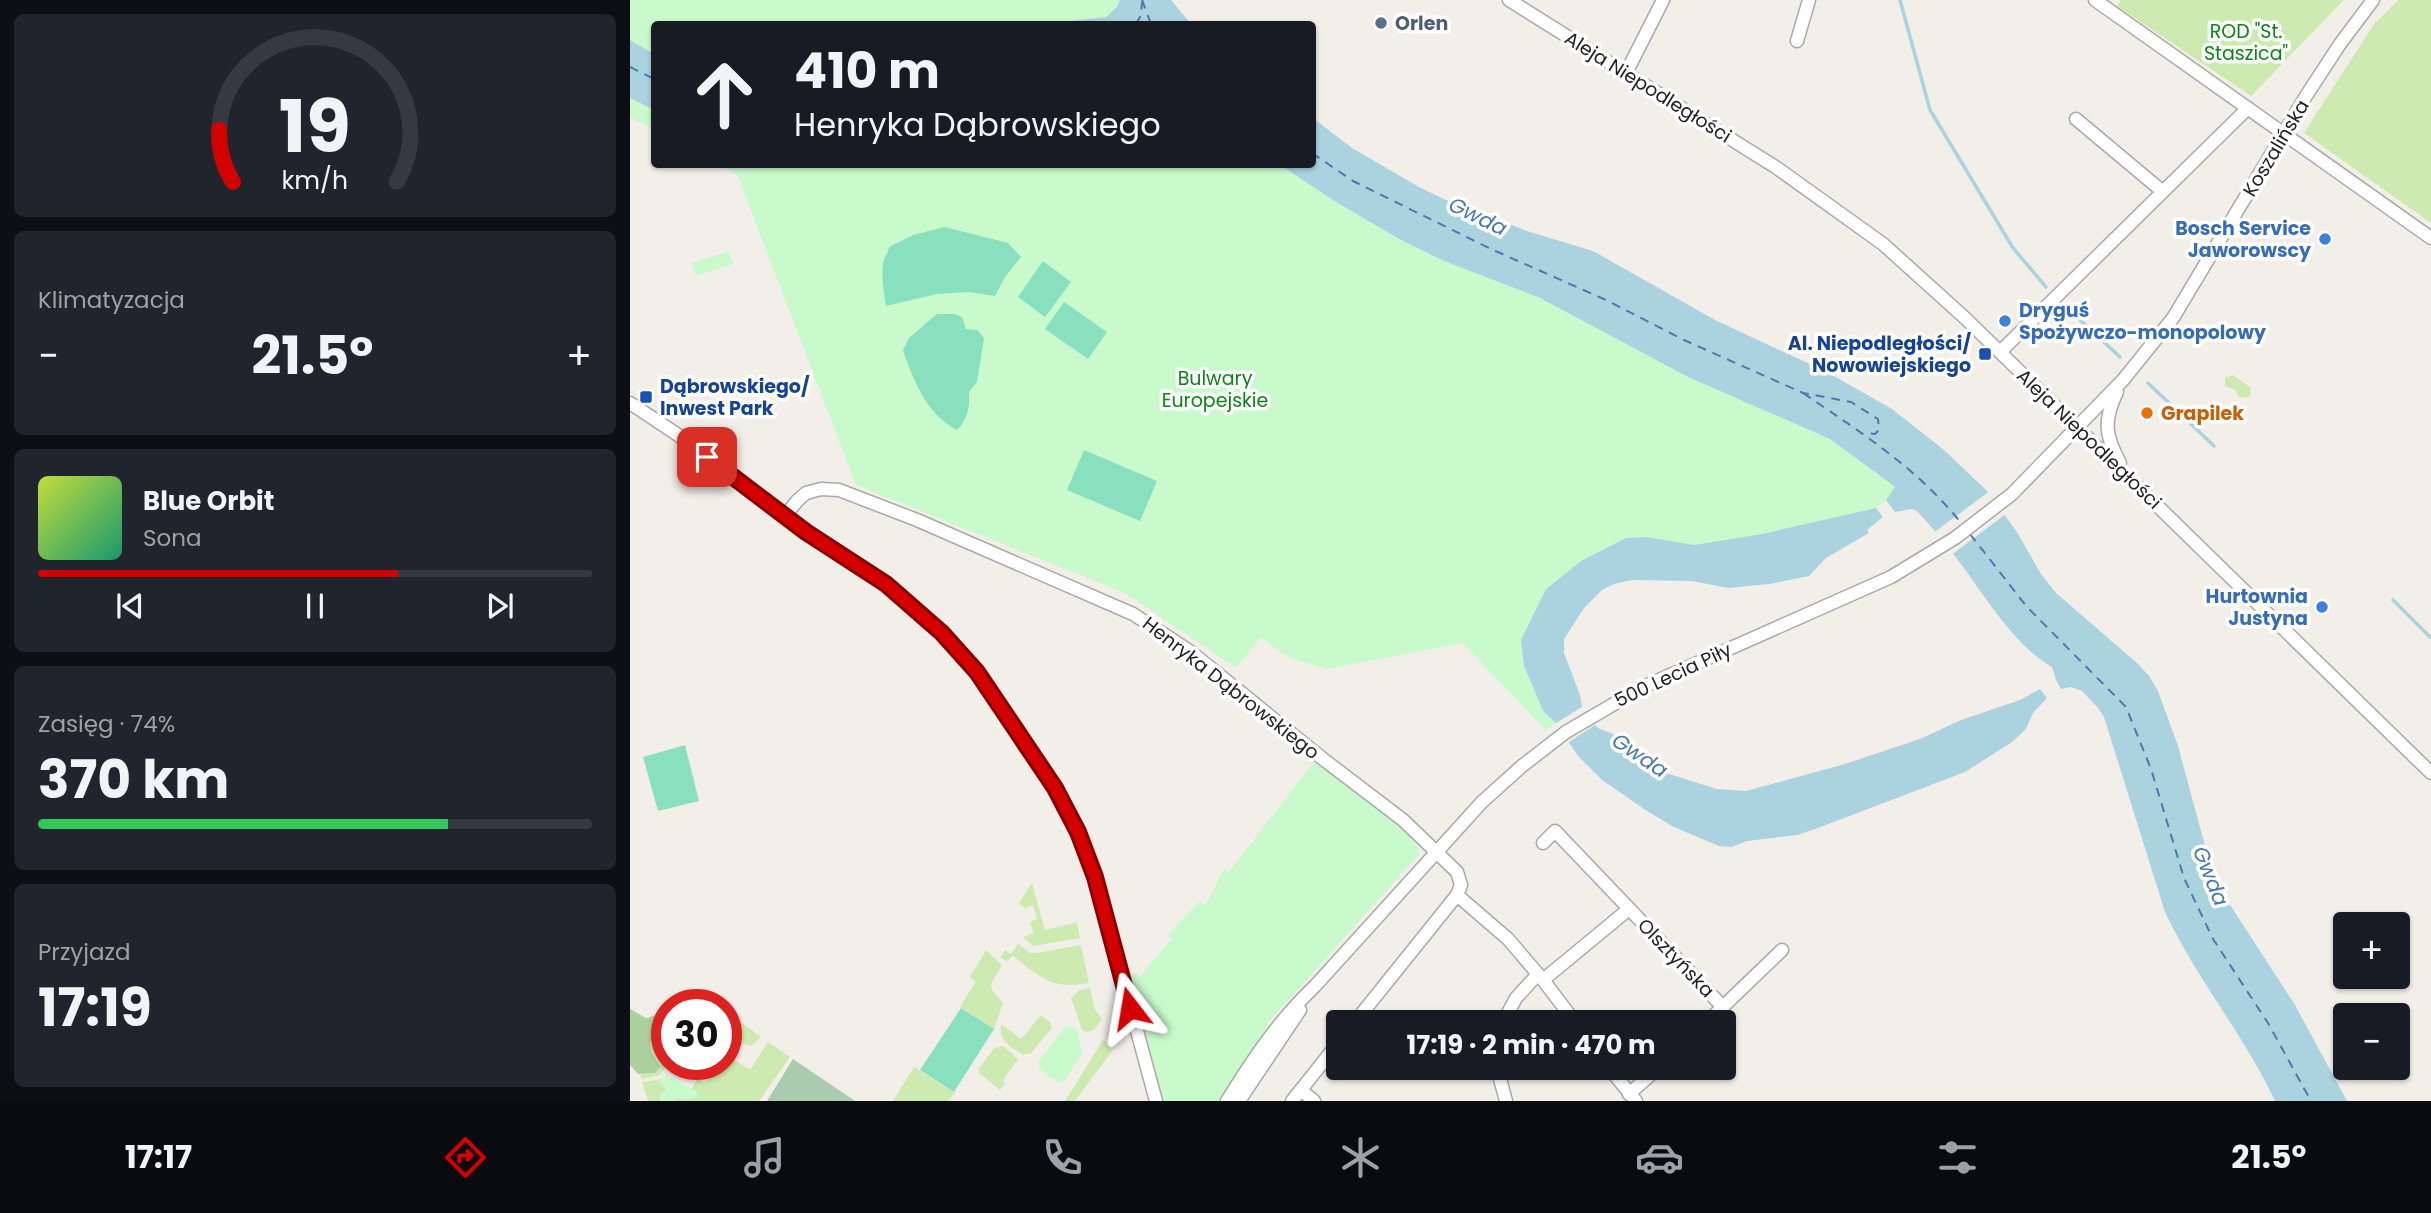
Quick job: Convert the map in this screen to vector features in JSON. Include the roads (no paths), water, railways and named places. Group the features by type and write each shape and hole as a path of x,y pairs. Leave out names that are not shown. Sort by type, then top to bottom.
{"street":[{"name":"Aleja Niepodległości","path":"1510,0 1777,168 1850,219 1913,270 2431,773"},
{"path":"1626,73 1664,0"},
{"path":"1797,41 1809,0"},
{"path":"2095,0 2431,237"},
{"name":"Koszalińska","path":"2078,428 2123,380 2183,304 2284,133 2340,44 2373,0"},
{"path":"2000,352 2248,108"},
{"path":"2076,119 2162,191"},
{"path":"2123,380 2111,405 2106,425 2112,447 2127,476"},
{"path":"632,407 678,435 785,516 886,584 954,644 977,672 1055,788 1091,861 1156,1101"},
{"name":"500 Lecia Piły","path":"1227,1101 1262,1046 1292,1008 1501,784 1547,746 1608,705 1643,687 1818,611 1910,567 1974,524 2034,473 2078,428"},
{"name":"Henryka Dąbrowskiego","path":"785,516 806,493 821,488 839,490 917,520 1133,614 1191,653 1403,820 1459,876 1461,885 1457,895"},
{"name":"Olsztyńska","path":"1543,843 1555,831 1723,1007"},
{"path":"1365,1010 1457,895 1508,939 1566,1010"},
{"name":"Olsztyńska","path":"1510,1010 1516,998 1629,909"},
{"path":"1720,1010 1782,950"},
{"name":"500 Lecia Piły","path":"1239,1101 1315,986"},
{"path":"1292,1101 1326,1058"},
{"path":"1499,1080 1506,1101"},
{"path":"1619,1080 1633,1097 1648,1080"},
{"path":"1301,1090 1314,1101"}],"water":[{"path":"1120,0 1171,0 1188,21 1071,21 1106,17 1117,7"},
{"path":"630,40 651,52 651,108 630,98"},
{"name":"Gwda","path":"1316,120 1352,148 1419,187 1530,232 1593,251 1715,320 1825,371 1892,409 1944,450 1986,490 2056,593 2149,676 2158,691 2178,746 2205,846 2223,894 2295,1005 2333,1075 2333,1080 2336,1080 2347,1101 2275,1101 2165,912 2104,717 2082,691 2071,687 2061,689 2052,667 2030,651 2011,632 1949,548 1917,511 1912,509 1895,512 1886,500 1895,487 1830,439 1688,377 1540,298 1444,261 1401,240 1285,168 1316,168"},
{"name":"Gwda","path":"1876,508 1883,517 1867,530 1869,533 1826,558 1809,576 1728,588 1692,581 1632,580 1602,590 1584,608 1564,639 1564,653 1580,695 1583,712 1598,728 1613,734 1669,774 1717,789 1746,791 1845,764 1920,739 1961,720 2020,700 2040,689 2047,698 2033,713 2026,729 2012,742 1965,772 1797,835 1747,841 1732,847 1719,846 1674,827 1602,780 1578,756 1556,723 1543,711 1524,666 1521,640 1546,589 1581,561 1626,538 1647,537 1694,545 1762,534"}],"waterway":[{"path":"1900,0 1930,110 2013,248 2046,287"},
{"path":"2065,306 2120,357"},
{"path":"2148,383 2214,446"},
{"path":"2393,600 2430,637"}],"place":[{"name":"Orlen","path":"1381,23"},
{"name":"Bosch Service Jaworowscy","path":"2325,239"},
{"name":"Dryguś Spożywczo-monopolowy","path":"2005,321"},
{"name":"Al. Niepodległości/ Nowowiejskiego","path":"1985,354"},
{"name":"Dąbrowskiego/ Inwest Park","path":"646,397"},
{"name":"Grapilek","path":"2147,413"},
{"name":"Hurtownia Justyna","path":"2322,607"}],"park label":[{"name":"ROD \"St. Staszica\"","path":"2246,42"},
{"name":"Bulwary Europejskie","path":"1215,389"}]}
